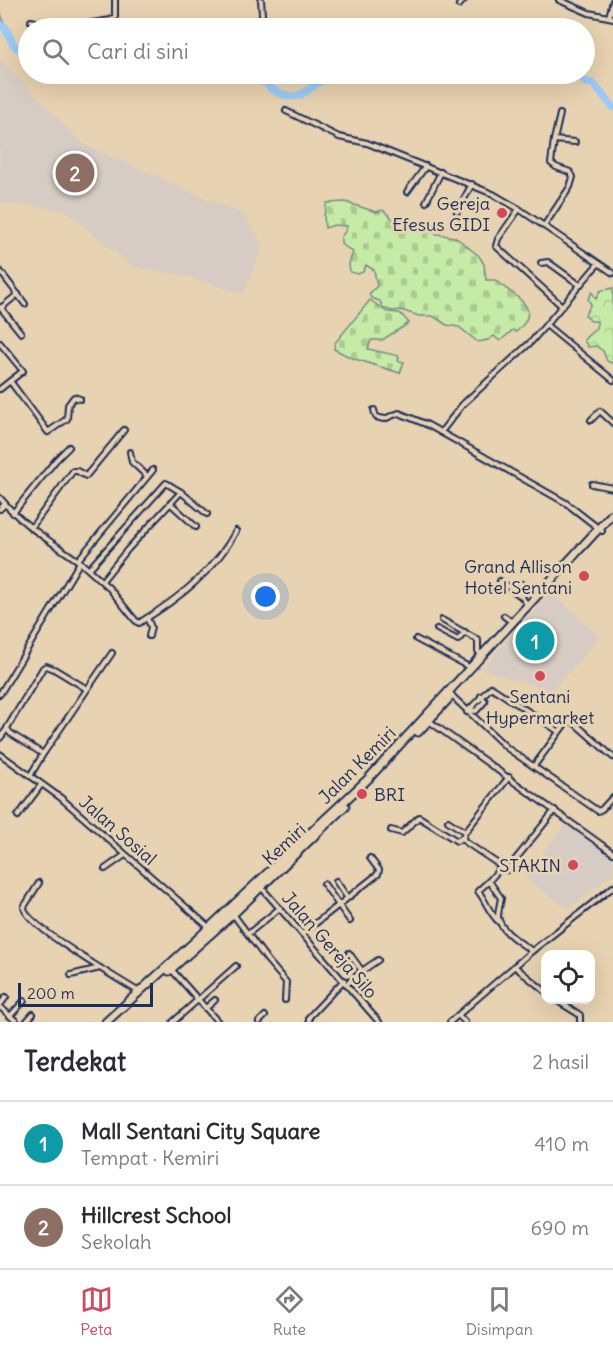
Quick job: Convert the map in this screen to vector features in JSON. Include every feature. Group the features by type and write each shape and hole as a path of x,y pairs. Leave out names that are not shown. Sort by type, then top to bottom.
{"highway":[{"name":"Jalan Kemiri","path":"211,929 357,789 450,694 528,606 601,530 613,513"},
{"name":"Kemiri","path":"113,1022 211,929 233,914 371,782 613,519"},
{"path":"106,1022 170,967"}],"street":[{"path":"114,18 115,0"},
{"path":"261,0 263,18"},
{"path":"459,5 464,0"},
{"path":"559,0 590,13 611,17 613,1"},
{"path":"286,111 339,137 367,142 472,184 519,209 613,273"},
{"path":"544,226 565,195 573,177 572,173 551,163 550,158 560,114"},
{"path":"554,140 575,142"},
{"path":"407,192 426,166"},
{"path":"426,202 441,172"},
{"path":"457,212 472,184"},
{"path":"519,209 496,242 496,246 562,306"},
{"path":"541,263 548,262 580,285"},
{"path":"441,432 463,404 517,356 546,325 598,264"},
{"path":"0,271 25,303"},
{"path":"18,294 0,307 21,333"},
{"path":"546,325 613,380"},
{"path":"0,343 23,369 23,372 0,389"},
{"path":"0,378 5,385"},
{"path":"10,381 48,432 67,419 70,401 74,397 80,399"},
{"path":"374,410 376,417 380,419 400,414 441,432 566,503 601,530"},
{"path":"591,420 600,411 613,423"},
{"path":"31,528 73,471 86,476 124,430"},
{"path":"13,513 69,447"},
{"path":"130,452 132,462 147,476"},
{"path":"0,694 79,561 153,470"},
{"path":"89,569 165,484 168,483 181,492 207,514"},
{"path":"592,484 613,488"},
{"path":"102,582 128,549 181,492"},
{"path":"0,498 31,528 89,569 137,623 196,581 228,546 236,531"},
{"path":"170,503 196,527"},
{"path":"0,508 5,504"},
{"path":"500,581 522,597 528,606"},
{"path":"521,584 524,588 522,597"},
{"path":"504,616 513,623"},
{"path":"147,618 150,627 149,636"},
{"path":"442,620 478,639 478,651 482,656"},
{"path":"437,629 458,640 465,632"},
{"path":"416,639 472,668"},
{"path":"30,776 43,753 112,653"},
{"path":"0,738 45,667 54,669 87,689"},
{"path":"468,711 488,688 495,688 558,732"},
{"path":"450,694 507,748 598,811 613,797"},
{"path":"534,766 566,720 572,720 613,757"},
{"path":"429,721 613,853"},
{"path":"7,728 10,733 43,753"},
{"name":"Jalan Sosial","path":"0,754 61,798 211,929"},
{"path":"391,830 402,832 419,817 457,841 463,837 508,777"},
{"path":"18,816 41,785"},
{"path":"463,837 464,841 507,870 555,810"},
{"path":"448,821 465,832"},
{"path":"105,869 125,855"},
{"path":"302,934 380,872 370,858"},
{"path":"502,866 478,891 490,913 516,941 532,951"},
{"path":"336,881 347,897"},
{"path":"489,881 501,898 498,917 500,922"},
{"path":"39,884 24,907 26,915 52,936 139,992"},
{"path":"324,884 350,921"},
{"name":"Jalan Gereja Silo","path":"260,886 378,1022"},
{"path":"450,1022 532,951 613,887"},
{"path":"608,891 613,895"},
{"path":"249,933 280,908"},
{"path":"233,914 286,982 285,1000"},
{"path":"350,953 362,971"},
{"path":"309,1022 309,1017 345,982 378,960"},
{"path":"173,1022 236,966"},
{"path":"170,967 218,1022"},
{"path":"71,975 86,969 101,968"},
{"path":"511,969 541,989"},
{"path":"6,997 0,1006 17,1022"},
{"path":"206,1008 214,1000"},
{"path":"10,1016 24,1001"},
{"path":"564,1004 577,1013 580,1021"},
{"path":"26,1022 33,1014"},
{"path":"458,1015 465,1022"},
{"path":"259,1022 265,1016"}],"shaded area":[{"path":"0,59 18,77 18,84 24,84 83,144 244,215 263,245 243,294 184,275 133,267 65,210 0,202"},
{"path":"551,592 600,637 551,691 482,669"},
{"name":"STAKIN","path":"566,824 613,857 613,873 569,909 524,877"}],"green space":[{"path":"345,202 376,212 383,210 393,219 417,224 421,229 459,240 479,256 484,264 486,280 495,280 523,302 528,315 524,323 516,332 513,330 500,341 494,336 478,342 459,327 447,325 433,316 419,316 401,310 392,311 383,308 380,301 371,298 369,294 377,286 374,270 366,265 363,272 358,274 350,272 349,264 353,252 341,244 341,237 347,226 334,225 325,228 324,216 327,203"},
{"path":"613,288 613,362 611,363 607,361 603,351 596,346 588,347 584,340 597,325 597,321 591,321 585,315 591,304 588,299 592,292 596,299 600,291"},
{"path":"370,300 387,312 400,313 409,323 382,340 371,340 368,349 399,356 398,361 404,362 400,373 352,358 334,349 335,343"}],"waterway":[{"path":"0,10 5,27"},
{"path":"0,26 5,27 13,44 18,48"},
{"path":"267,84 282,94 292,96 299,95 317,84"},
{"path":"593,84 613,107"}],"place":[{"name":"Hillcrest School","path":"75,173"},
{"name":"Gereja Efesus GIDI","path":"502,213"},
{"name":"Grand Allison Hotel Sentani","path":"584,576"},
{"name":"Mall Sentani City Square","path":"535,641"},
{"name":"Sentani Hypermarket","path":"540,676"},
{"name":"BRI","path":"362,794"},
{"name":"STAKIN","path":"573,865"}]}
